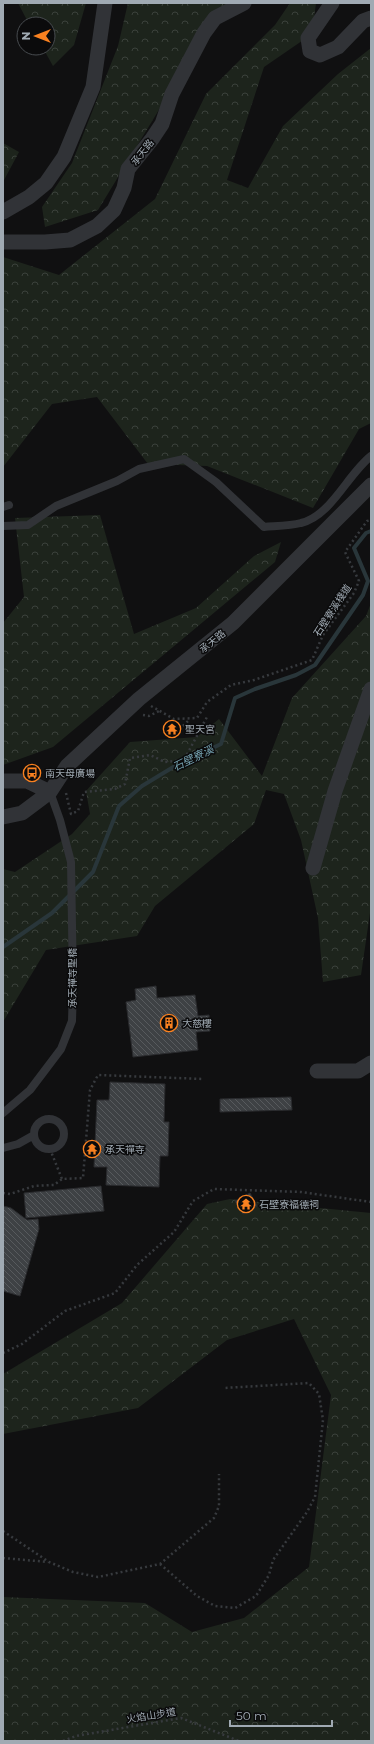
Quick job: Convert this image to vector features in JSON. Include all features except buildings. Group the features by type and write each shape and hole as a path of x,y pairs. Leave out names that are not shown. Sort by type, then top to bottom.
{"street":[{"path":"3,212 29,197 46,183 64,157 93,87 105,3"},
{"name":"承天路","path":"3,242 45,242 70,240 97,226 114,210 124,188 128,169 162,124 172,94 204,34 215,18 244,3"},
{"path":"332,3 308,38 310,51 320,55 338,47 363,20 371,18"},
{"name":"承天路","path":"22,813 50,792 67,766 139,699 233,623 371,485"},
{"path":"313,868 335,791 371,689"},
{"path":"3,782 26,781 50,792"},
{"path":"3,817 22,813"},
{"path":"3,826 22,813"},
{"path":"317,1072 358,1071 371,1064"}],"lane":[{"path":"3,526 28,525 56,506 117,482 139,469 184,459 216,482 264,527 302,523 323,512 353,474 371,456"},
{"name":"承天禪寺聖橋","path":"3,1113 30,1090 61,1049 72,1020 73,987 71,862 60,820 50,792"},
{"path":"44,1119 54,1119 59,1122 62,1126 64,1136 59,1145 50,1149 46,1149 37,1144 34,1135 36,1125 44,1119"},
{"path":"3,1148 18,1144 34,1135"}],"path":[{"name":"石壁寮溪棧道","path":"197,718 207,702 231,685 254,680 312,660 323,635 359,581 345,552 367,521 371,520"},
{"path":"50,792 66,792 71,814 78,811 84,792 115,789 125,784 130,758 150,755 165,762 184,760 207,717 174,719 139,699"},
{"path":"183,726 190,719"},
{"path":"3,1193 10,1194 34,1186 54,1185 62,1179 83,1178 90,1090 98,1075 202,1079"},
{"path":"50,1149 62,1179"},
{"path":"3,1353 22,1344 65,1311 115,1293 137,1265 174,1232 193,1202 214,1189 300,1192 371,1202"},
{"path":"160,1564 197,1596 215,1606 235,1608 256,1596 269,1575 273,1560 307,1512 315,1497 323,1420 319,1394 309,1383 224,1388"},
{"path":"3,1531 49,1562 73,1572 98,1577 160,1564 214,1518 219,1506 219,1474"},
{"path":"3,1558 49,1562"},
{"name":"火焰山步道","path":"63,1741 76,1736 181,1718 239,1741"},
{"path":"76,1736 77,1741"}],"green space":[{"path":"18,3 86,3 74,45 53,66 47,56 56,56 56,16 25,16"},
{"path":"128,3 236,3 192,51 157,113 98,210 45,227 42,207 72,163 118,46"},
{"path":"290,3 316,3 312,34 264,67 227,180 248,188 283,126 338,74 371,48 371,423 359,429 313,508 207,466 148,464 97,397 52,404 3,467 3,257 59,275 155,199 206,94 275,25"},
{"path":"3,143 19,152 3,182"},
{"path":"100,515 134,634 196,608 254,556 281,542 275,562 53,747 3,765 3,623 24,597 15,518"},
{"path":"371,603 371,906 361,975 323,982 318,918 301,840 284,794 266,790 254,824 155,906 137,936 46,950 3,1022 3,869 15,872 72,834 90,814 86,791 130,742 197,737 219,719 262,776 292,698 366,616"},
{"path":"230,1199 371,1213 371,1741 3,1741 3,1597 145,1603 192,1632 244,1618 309,1567 331,1395 294,1319 227,1340 138,1408 3,1434 3,1374 122,1303 207,1204"}],"waterway":[{"name":"石壁寮溪","path":"3,947 52,913 93,872 119,806 142,786 175,766 221,744 235,698 255,689 296,675 315,665 363,595 368,581 354,548 366,533 371,531"}],"place":[{"name":"聖天宮","path":"172,729"},
{"name":"南天母廣場","path":"32,773"},
{"name":"大慈樓","path":"169,1023"},
{"name":"承天禪寺","path":"92,1149"},
{"name":"石壁寮福德祠","path":"246,1204"}]}
